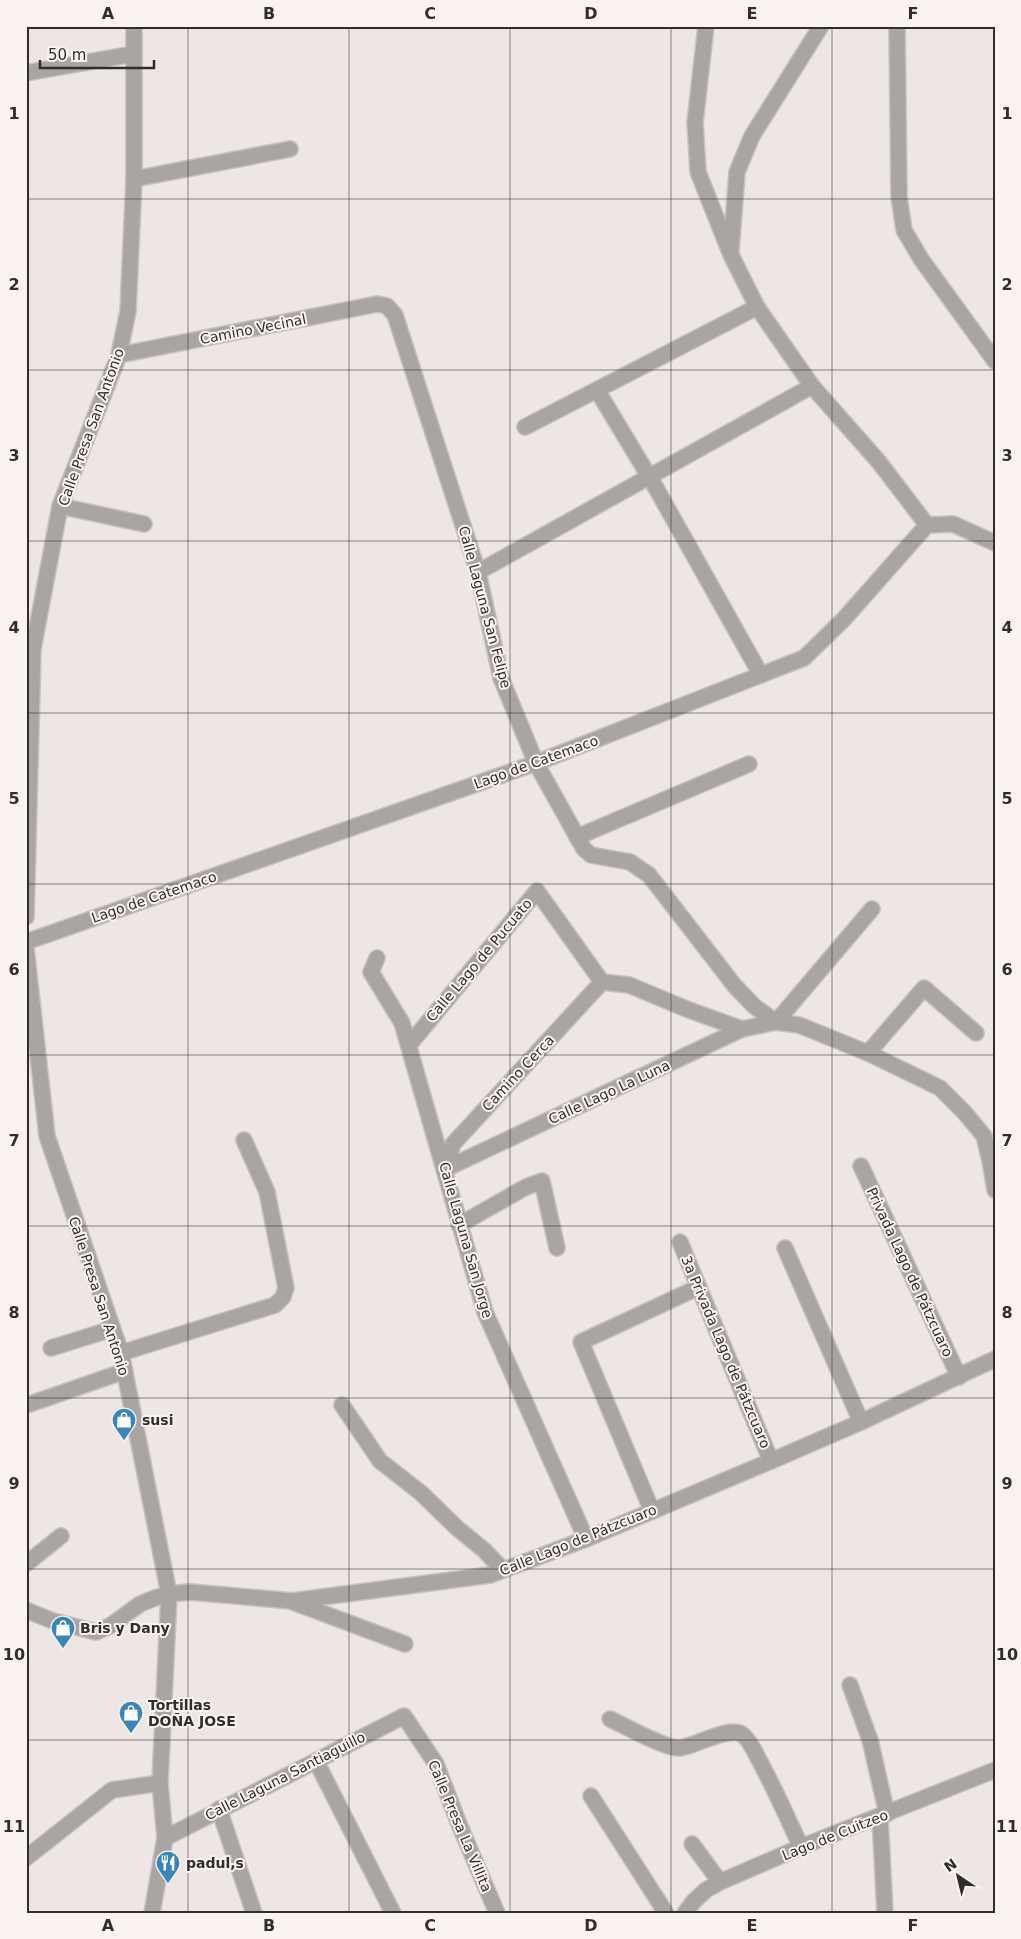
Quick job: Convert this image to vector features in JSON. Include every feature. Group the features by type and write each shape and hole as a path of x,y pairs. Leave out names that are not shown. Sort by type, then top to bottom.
{"street":[{"name":"Calle Presa San Antonio","path":"26,917 33,648 60,506 119,355 128,311 134,178 134,26"},
{"path":"706,26 695,122 698,172 731,255 757,307 812,386 878,462 928,525 953,524 995,543"},
{"path":"731,255 737,172 752,136 821,26"},
{"path":"897,26 899,197 904,230 921,260 995,361"},
{"path":"26,73 133,54"},
{"path":"134,178 290,149"},
{"name":"Camino Vecinal","path":"119,355 377,304 387,306"},
{"name":"Calle Laguna San Felipe","path":"387,306 395,315 478,572 501,678 536,763 584,849 591,855 630,862 650,875 734,984 754,1006 776,1022 799,1025 868,1053 940,1088 984,1136 995,1190"},
{"path":"525,427 757,307"},
{"path":"478,572 812,386"},
{"path":"598,390 761,675"},
{"path":"60,506 144,524"},
{"name":"Lago de Catemaco","path":"26,942 536,763 804,658 844,619 928,525"},
{"path":"577,837 749,764"},
{"name":"Calle Lago de Pucuato","path":"409,1045 537,891 602,982"},
{"path":"776,1022 872,909"},
{"name":"Calle Presa San Antonio","path":"26,948 47,1136 125,1371 169,1594 160,1783 165,1838 152,1913"},
{"name":"Calle Laguna San Jorge","path":"377,958 371,972 402,1023 485,1312 586,1540"},
{"path":"602,982 629,985 689,1010 742,1029"},
{"name":"Camino Cerca","path":"445,1169 453,1144 602,982"},
{"path":"868,1053 924,988 976,1033"},
{"name":"Calle Lago La Luna","path":"445,1169 742,1029 776,1022"},
{"path":"120,1353 275,1305 284,1297 286,1288 267,1192 244,1140"},
{"name":"Privada Lago de Pátzcuaro","path":"861,1166 959,1377"},
{"path":"459,1225 526,1187 542,1181 557,1248"},
{"name":"3a Privada Lago de Pátzcuaro","path":"680,1242 772,1461"},
{"path":"786,1248 861,1422"},
{"path":"652,1511 581,1342 699,1286"},
{"path":"51,1348 112,1329"},
{"name":"Calle Lago de Pátzcuaro","path":"26,1610 53,1621 96,1632 110,1626 140,1604 169,1594 190,1592 292,1601 490,1575 586,1540 772,1461 861,1422 995,1359"},
{"path":"27,1405 125,1371"},
{"path":"342,1405 380,1461 421,1492 503,1570"},
{"path":"26,1564 60,1536"},
{"path":"292,1601 405,1644"},
{"path":"850,1685 870,1740 884,1816 885,1913"},
{"name":"Calle Laguna Santiaguillo","path":"165,1838 404,1716"},
{"name":"Calle Presa La Villita","path":"404,1716 436,1764 458,1824 498,1913"},
{"path":"610,1719 654,1740 679,1748 734,1732 742,1735 750,1744 766,1772 801,1848"},
{"path":"316,1761 393,1913"},
{"name":"Lago de Cuitzeo","path":"685,1913 706,1890 720,1882 995,1770"},
{"path":"26,1858 112,1790 160,1783"},
{"path":"591,1796 666,1913"},
{"path":"219,1809 254,1913"},
{"path":"692,1844 720,1882"}],"place":[{"name":"susi","path":"124,1441"},
{"name":"Bris y Dany","path":"63,1649"},
{"name":"Tortillas DOÑA JOSE","path":"131,1734"},
{"name":"padul,s","path":"168,1884"}]}
